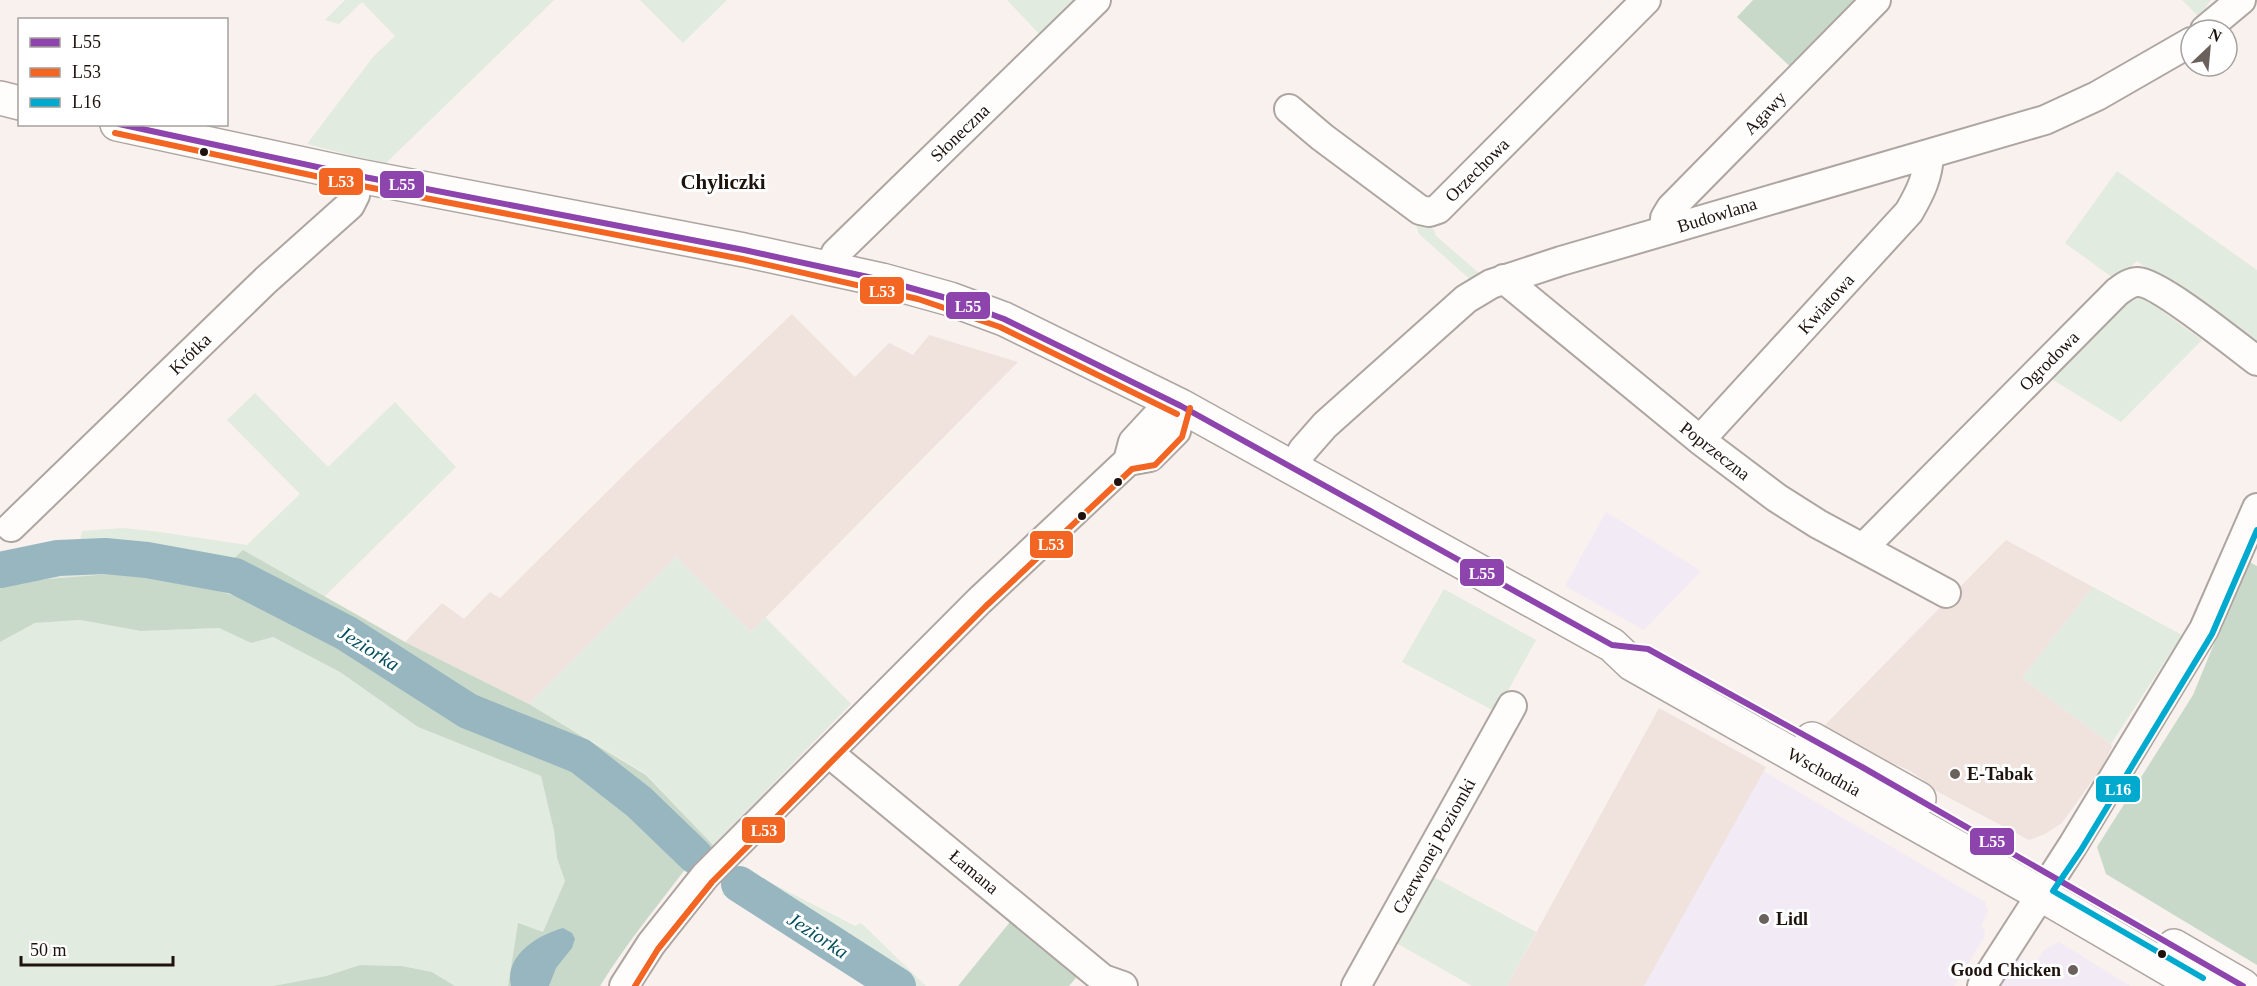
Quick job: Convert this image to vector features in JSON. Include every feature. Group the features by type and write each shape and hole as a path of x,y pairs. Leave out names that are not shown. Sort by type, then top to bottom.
{"main road":[{"path":"0,98 18,102"},
{"name":"Wschodnia","path":"126,126 358,176 828,268 930,293 994,315 1181,406 1612,645 1632,664 2046,885"},
{"path":"2046,885 2198,986"},
{"path":"2046,885 2243,986"}],"street":[{"name":"Słoneczna","path":"828,268 836,254 1096,0"},
{"name":"Orzechowa","path":"1289,109 1322,137 1420,210 1433,211 1438,209 1646,0"},
{"name":"Agawy","path":"1665,230 1665,218 1671,208 1876,0"},
{"path":"2219,18 2241,0"},
{"name":"Budowlana","path":"1293,467 1303,450 1324,424 1466,299 1491,284 1665,230 2016,130 2077,106 2179,49"},
{"name":"Kwiatowa","path":"1700,440 1909,212 1922,189 1929,155"},
{"name":"Krótka","path":"11,527 266,280 350,205 355,195 358,176"},
{"name":"Poprzeczna","path":"1504,279 1700,440 1777,498 1818,524 1946,592"},
{"name":"Ogrodowa","path":"1863,548 2117,292 2129,284 2146,283 2176,301 2257,361"},
{"path":"624,986 651,944 705,876 979,601 1128,461 1150,457 1176,431 1181,406"},
{"path":"1982,986 2204,629 2249,550 2257,508"},
{"name":"Czerwonej Poziomki","path":"1356,986 1512,706"},
{"name":"Łamana","path":"829,753 1103,979 1123,986"}],"shaded area":[{"path":"345,0 554,0 385,164 307,144 373,57 395,36 362,2 339,24 325,20"},
{"path":"640,0 727,0 683,43"},
{"path":"1007,0 1090,0 1047,42"},
{"path":"2182,0 2211,0 2199,17"},
{"path":"2117,171 2257,270 2257,347 2137,261 2116,280 2065,243"},
{"path":"1417,215 1434,230 1436,236 1480,274 1472,281 1419,234 1415,222"},
{"path":"2133,290 2202,340 2121,422 2047,376"},
{"path":"792,314 855,377 889,343 913,355 929,335 1018,362 751,632 676,557 529,704 405,642 442,603 464,619 490,592 500,598 636,463"},
{"path":"255,393 328,467 395,402 456,467 324,597 243,551 228,564 489,703 570,743 640,789 706,854 694,868 689,864 691,860 654,828 555,758 457,720 279,608 146,571 10,582 0,586 0,564 13,554 78,552 82,531 123,528 247,545 300,494 227,420"},
{"path":"1606,512 1701,571 1644,630 1565,586"},
{"path":"2006,540 2093,587 2022,678 2112,747 2102,767 2062,823 2045,834 2029,840 1923,784 1923,780 1910,771 1897,765 1891,768 1823,727"},
{"path":"676,557 751,632 765,617 851,704 713,845 646,774 529,704"},
{"path":"2093,587 2182,635 2111,744 2022,678"},
{"path":"1444,589 1536,640 1496,712 1402,662"},
{"path":"80,620 141,631 219,628 251,643 273,637 340,672 418,727 541,776 554,831 557,858 565,881 543,933 518,924 508,986 455,986 432,972 402,966 360,965 326,976 273,986 0,986 0,642 35,623"},
{"path":"1659,708 1766,767 1644,986 1507,986"},
{"path":"1763,771 1985,902 1988,912 1981,926 1985,930 1985,936 1954,986 1644,986"},
{"path":"742,868 855,926 861,923 926,986 870,986 782,928 732,898 722,895"},
{"path":"1428,874 1536,932 1507,986 1472,986 1391,940"},
{"path":"2059,942 2130,986 2000,986 2019,957 2033,966 2045,949"}],"green space":[{"path":"1753,0 1867,0 1796,72 1737,17"},
{"path":"243,550 405,642 529,704 646,775 713,845 706,854 640,789 570,743 489,703 228,564"},
{"path":"2248,561 2257,566 2257,965 2106,874 2097,847 2193,695"},
{"path":"146,571 279,608 457,720 555,758 654,828 692,860 600,986 508,986 518,923 543,932 565,881 557,858 554,831 541,776 418,727 340,672 273,637 251,643 219,628 141,631 80,620 35,623 0,642 0,586 10,582"},
{"path":"1014,917 1081,972 1069,986 958,986"},
{"path":"360,965 402,966 432,972 455,986 273,986 326,976"}],"water":[{"path":"563,928 572,933 575,939 572,948 556,968 549,986 511,986 510,975 513,965 525,948 543,936"}],"waterway":[{"name":"Jeziorka","path":"0,570 58,558 105,556 147,560 235,576 346,633 468,711 580,756 639,802 695,856"},
{"name":"Jeziorka","path":"739,884 898,986"}],"transit line":[{"name":"L55","path":"128,126 359,176 744,250 882,280 950,299 1004,319 1181,406 1612,645 1648,649 1862,767 2243,986"},
{"name":"L53","path":"115,133 357,185 742,259 918,299 1000,327 1177,414"},
{"name":"L53","path":"635,986 658,949 712,882 985,607 1132,469 1155,465 1182,437 1190,408"},
{"name":"L16","path":"2203,978 2053,891 2081,850 2212,634 2257,530"}],"place":[{"name":"E-Tabak","path":"1955,774"},
{"name":"Lidl","path":"1764,919"},
{"name":"Good Chicken","path":"2073,970"}],"district":[{"name":"Chyliczki","path":"723,182"}]}
